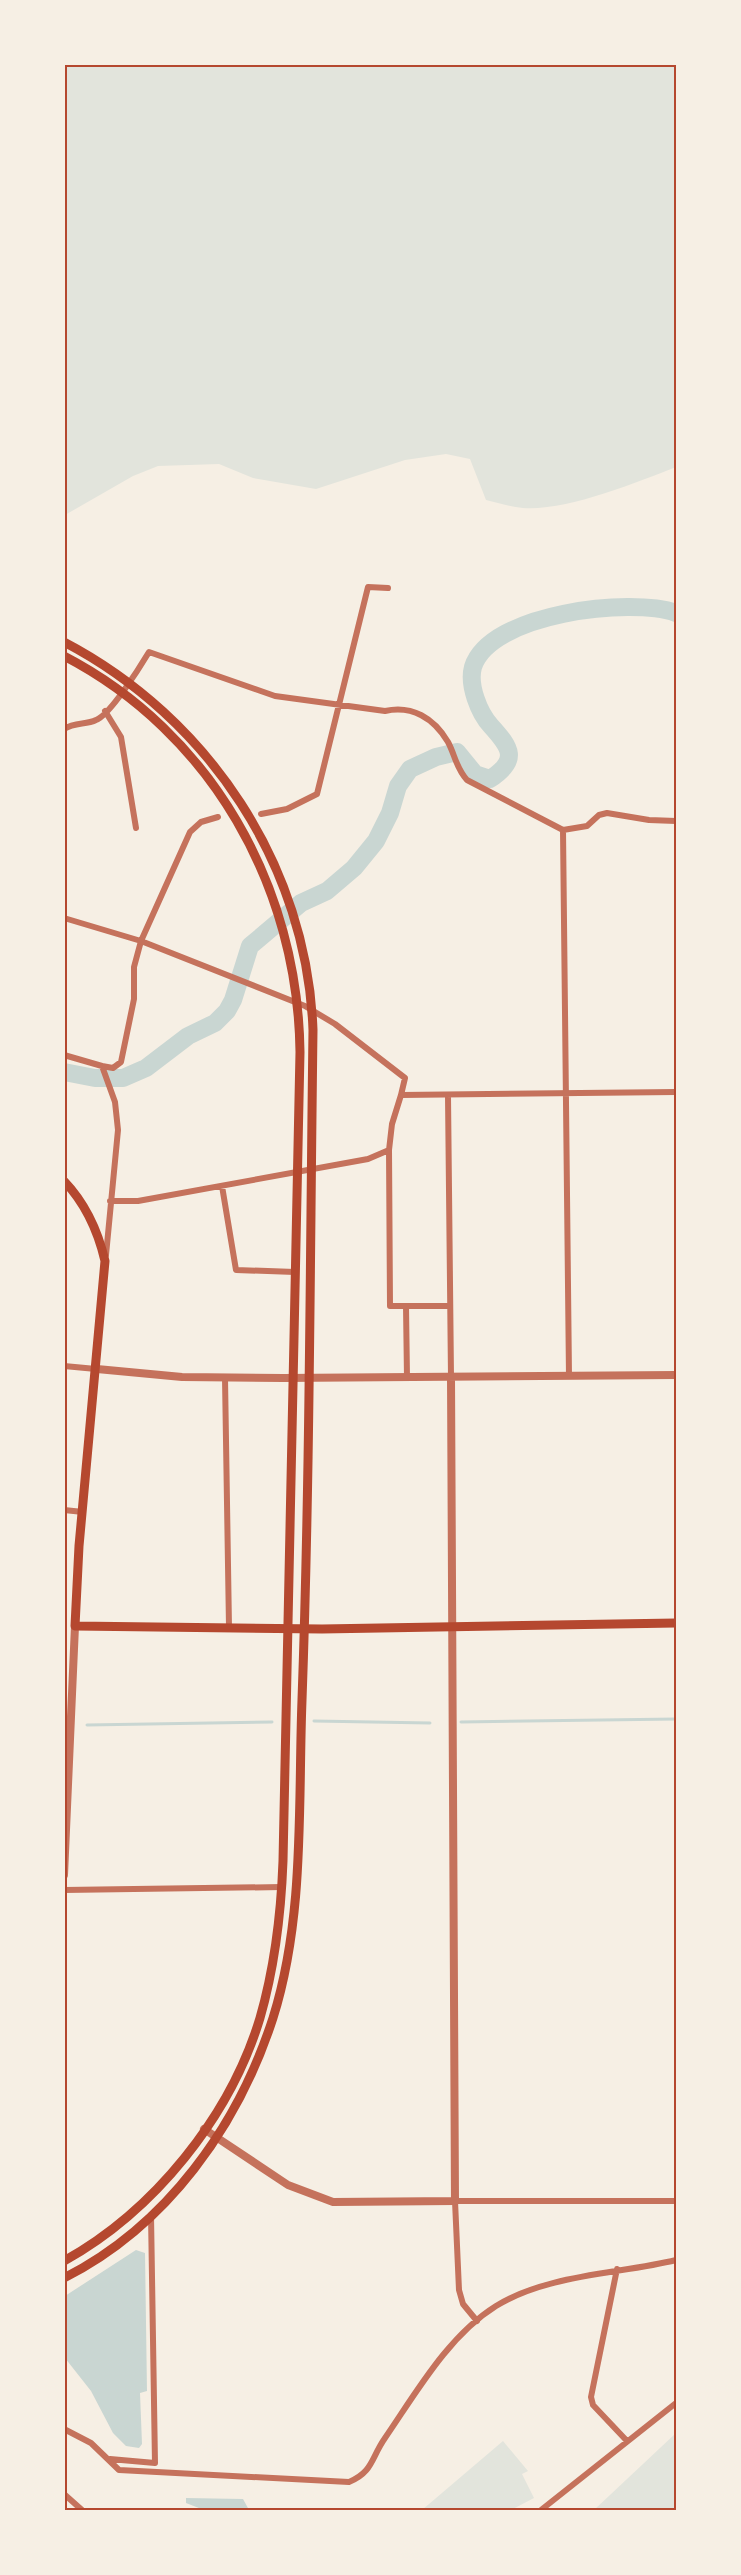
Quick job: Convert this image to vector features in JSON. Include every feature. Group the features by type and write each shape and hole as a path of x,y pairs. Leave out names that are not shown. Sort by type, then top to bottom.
{"main road":[{"path":"64,642 129,682 181,728 239,799 271,856 291,904 313,1010 305,1629 297,1874 290,1950 263,2047 236,2109 217,2138 169,2198 151,2215 87,2266 64,2278"},
{"path":"64,656 122,693 178,741 229,805 256,854 279,911 293,966 298,1003 300,1052 282,1887 274,1960 259,2021 234,2078 204,2129 167,2178 136,2208 108,2232 64,2261"},
{"path":"64,1181 92,1220 105,1261 75,1626 305,1629 676,1623"}],"street":[{"path":"261,814 287,809 317,794 368,587 388,588"},
{"path":"64,729 72,724 98,720 122,693 149,652 275,696 385,711 398,708 418,712 448,742 461,774 475,786 563,830 587,826 599,815 607,813 649,820 676,821"},
{"path":"105,711 121,737 136,828"},
{"path":"64,1055 103,1069 113,1068 121,1062 134,999 134,967 141,941 190,832 201,822 218,817"},
{"path":"563,830 569,1376"},
{"path":"64,918 141,941 298,1003 335,1023 405,1077 392,1124 388,1150 390,1306 450,1306"},
{"path":"103,1069 115,1102 118,1130 105,1261"},
{"path":"401,1095 676,1092"},
{"path":"448,1096 453,1628 453,2099 459,2290 463,2304 477,2321"},
{"path":"110,1202 138,1201 368,1159 388,1150"},
{"path":"222,1186 236,1270 295,1272"},
{"path":"406,1306 407,1378"},
{"path":"64,1366 182,1377 225,1378 676,1375"},
{"path":"225,1378 229,1627"},
{"path":"64,1510 83,1512"},
{"path":"64,1875 69,1662 75,1626"},
{"path":"64,1890 282,1887"},
{"path":"204,2129 288,2185 333,2202 676,2201"},
{"path":"109,2459 155,2463 151,2215"},
{"path":"64,2429 91,2443 119,2470 349,2482 368,2471 382,2441 410,2402 442,2358 477,2321 513,2298 562,2281 617,2269 676,2260"},
{"path":"617,2269 591,2397 593,2405 627,2441"},
{"path":"541,2511 676,2403"},
{"path":"64,2494 82,2511"}],"shaded area":[{"path":"65,64 676,65 676,467 580,501 541,508 523,508 486,500 470,459 446,454 405,460 316,489 253,478 219,464 158,466 133,476 65,515"},
{"path":"136,2250 145,2253 147,2391 140,2393 142,2444 139,2448 126,2446 113,2433 91,2391 65,2358 65,2296"},
{"path":"676,2433 676,2510 594,2510"},
{"path":"503,2441 528,2471 522,2474 534,2498 511,2510 422,2510"},
{"path":"186,2498 243,2499 249,2510 204,2510 186,2503"}],"waterway":[{"path":"64,1072 95,1078 123,1078 146,1068 188,1036 215,1023 227,1011 233,1000 250,946 301,903 327,891 354,868 376,841 390,813 398,786 410,769 436,757 457,752 475,774 490,779 505,766 509,754 507,747 482,714 473,690 473,667 485,649 506,634 533,622 564,614 628,607 676,613"},
{"path":"461,1722 676,1719"},
{"path":"314,1721 430,1723"},
{"path":"87,1725 272,1722"}]}
